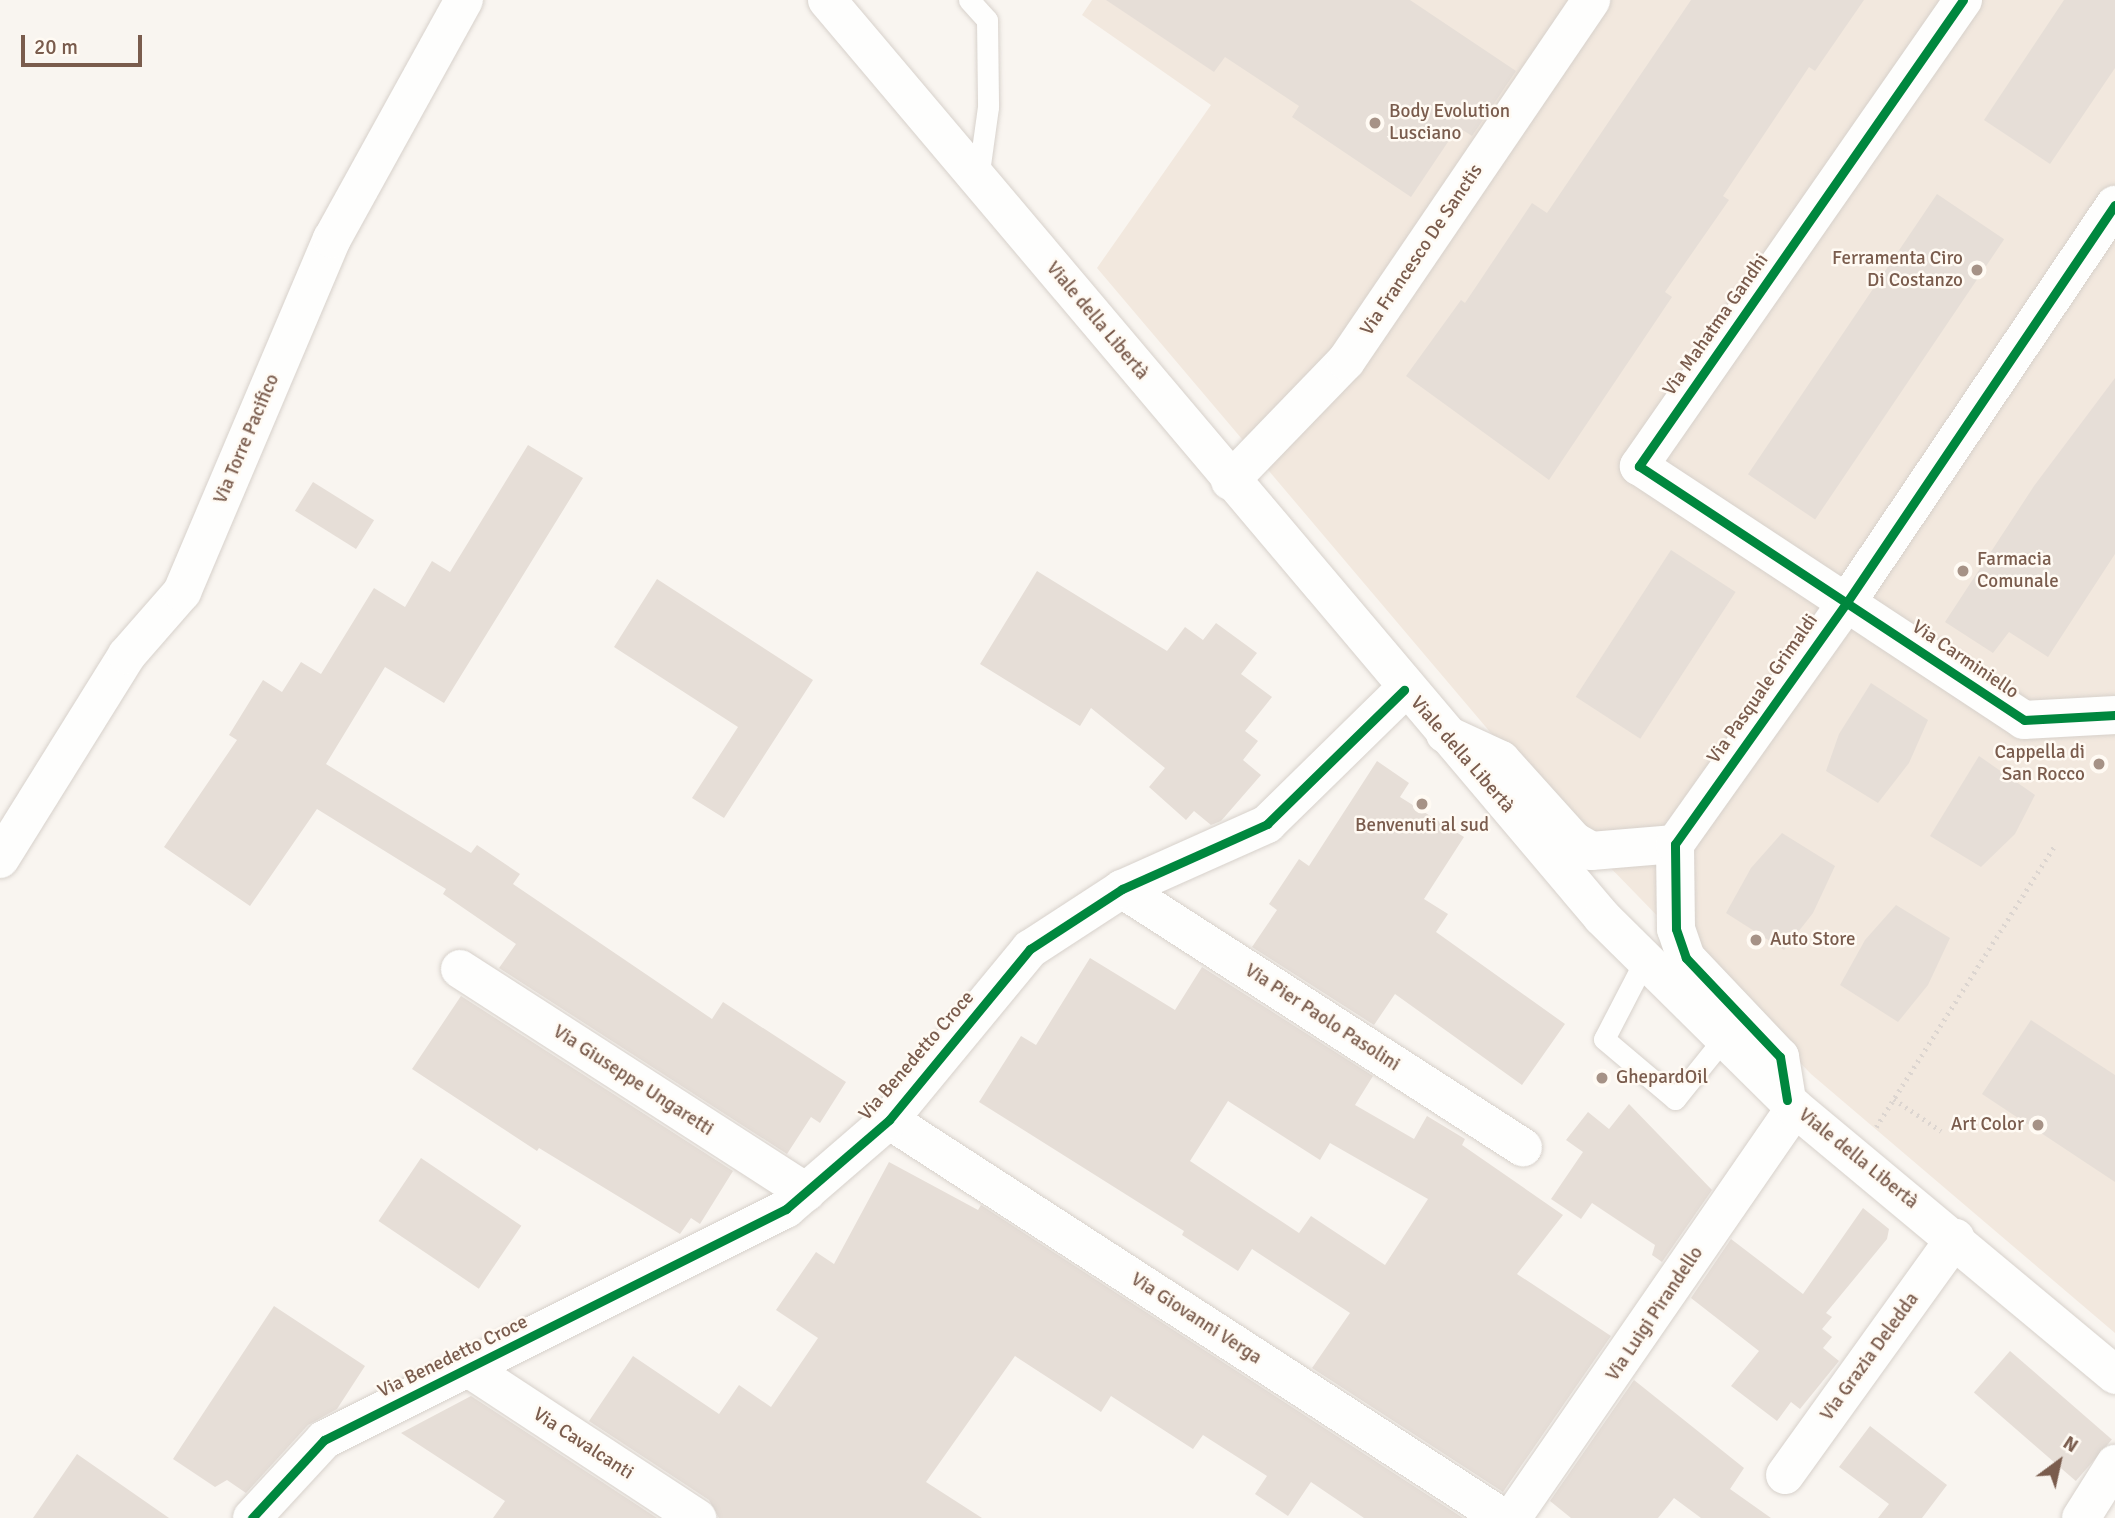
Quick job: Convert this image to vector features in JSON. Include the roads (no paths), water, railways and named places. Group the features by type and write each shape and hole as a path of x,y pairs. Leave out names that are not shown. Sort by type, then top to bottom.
{"street":[{"name":"Via Torre Pacifico","path":"0,859 127,655 182,592 332,239 464,0"},
{"name":"Viale della Libertà","path":"827,0 1404,690 1645,961 1791,1104 1955,1238 2115,1375"},
{"name":"Via Francesco De Sanctis","path":"1230,481 1346,361 1591,0"},
{"name":"Via Mahatma Gandhi","path":"1847,602 1639,466 1963,0"},
{"name":"Via Pasquale Grimaldi","path":"1675,844 1847,602 2115,205"},
{"name":"Via Carminiello","path":"1847,602 2024,720 2115,715"},
{"name":"Via Benedetto Croce","path":"252,1518 324,1440 786,1209 889,1120 1030,949 1122,889 1267,824 1404,690"},
{"path":"1444,734 1501,760 1574,841 1591,850 1675,844 1676,929 1686,958 1780,1057 1791,1104"},
{"name":"Via Pier Paolo Pasolini","path":"1122,889 1523,1147"},
{"name":"Via Giuseppe Ungaretti","path":"460,970 806,1192"},
{"name":"Via Luigi Pirandello","path":"1511,1518 1791,1104"},
{"name":"Via Giovanni Verga","path":"889,1120 1503,1518"},
{"name":"Via Grazia Deledda","path":"1785,1475 1955,1238"},
{"name":"Via Cavalcanti","path":"470,1369 697,1518"},
{"path":"2081,1518 2115,1464"}],"lane":[{"path":"970,0 987,20 988,107 978,179"},
{"path":"1645,961 1604,1039 1675,1099 1724,1038"}],"place":[{"name":"Body Evolution Lusciano","path":"1375,123"},
{"name":"Ferramenta Ciro Di Costanzo","path":"1977,270"},
{"name":"Farmacia Comunale","path":"1963,571"},
{"name":"Cappella di San Rocco","path":"2099,764"},
{"name":"Benvenuti al sud","path":"1422,804"},
{"name":"Auto Store","path":"1756,940"},
{"name":"GhepardOil","path":"1602,1078"},
{"name":"Art Color","path":"2038,1125"}]}
